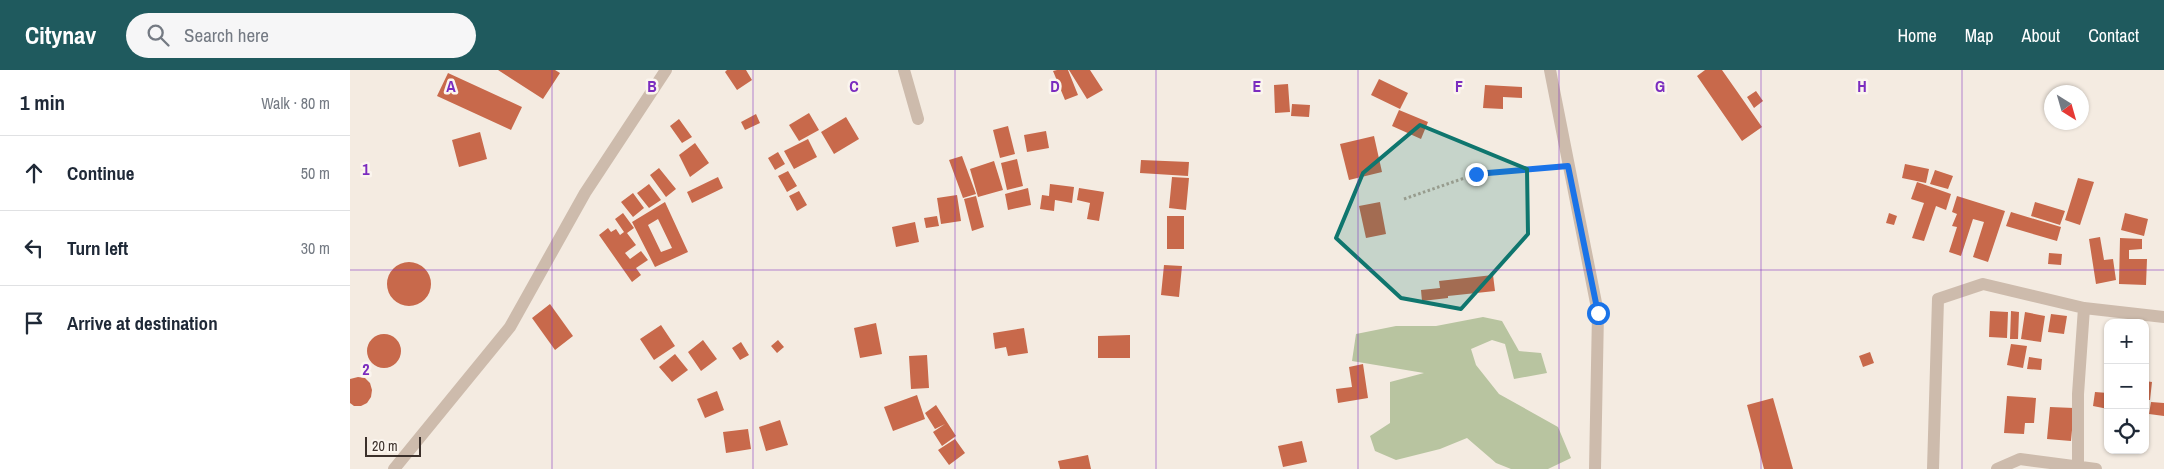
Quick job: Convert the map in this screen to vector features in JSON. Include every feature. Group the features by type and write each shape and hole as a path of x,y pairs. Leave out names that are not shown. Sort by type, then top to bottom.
{"street":[{"path":"394,469 510,327 585,193 666,70"},
{"path":"904,70 918,119"},
{"path":"1550,70 1598,313 1595,469"},
{"path":"1933,469 1938,299 1983,284 2084,308 2164,317"},
{"path":"2078,467 2078,394 2084,308"},
{"path":"1997,469 2020,459 2096,469"}],"path":[{"path":"1404,198 1476,174 1568,166"}],"highlighted area":[{"path":"1420,125 1527,169 1528,234 1461,309 1401,298 1336,238 1363,173"}],"green space":[{"path":"1483,317 1502,321 1519,351 1541,353 1547,373 1514,379 1505,344 1492,340 1471,349 1476,365 1499,394 1558,427 1571,458 1548,469 1511,469 1496,463 1467,438 1440,449 1396,460 1375,451 1370,436 1390,423 1390,382 1424,373 1352,361 1356,334 1396,326 1436,326"}],"building":[{"path":"498,70 555,70 560,73 543,99"},
{"path":"727,70 746,70 752,80 737,90 725,72"},
{"path":"1068,70 1078,95 1065,100 1053,71"},
{"path":"1069,70 1090,70 1103,90 1087,99"},
{"path":"1705,70 1722,70 1762,127 1742,141 1697,76"},
{"path":"448,73 522,107 511,130 437,96"},
{"path":"1379,79 1408,93 1400,109 1371,95"},
{"path":"1288,84 1290,112 1275,113 1274,85"},
{"path":"1485,85 1522,87 1522,98 1503,97 1503,109 1483,108"},
{"path":"1756,91 1763,101 1754,108 1747,97"},
{"path":"1292,104 1310,105 1309,117 1291,116"},
{"path":"1399,110 1428,122 1421,139 1392,126"},
{"path":"809,113 819,130 799,141 789,125"},
{"path":"756,114 760,123 745,130 741,122"},
{"path":"846,117 859,139 834,154 821,132"},
{"path":"679,119 692,137 682,143 670,126"},
{"path":"1008,126 1015,154 1000,158 993,130"},
{"path":"1046,131 1049,148 1027,152 1024,135"},
{"path":"480,132 487,159 459,167 452,140"},
{"path":"1374,136 1382,172 1349,180 1340,144"},
{"path":"808,139 817,157 794,169 784,151"},
{"path":"695,143 709,163 690,177 679,155"},
{"path":"778,152 785,164 775,170 768,158"},
{"path":"962,156 976,194 963,198 949,160"},
{"path":"1017,159 1023,186 1007,190 1001,163"},
{"path":"1141,160 1189,162 1188,176 1140,173"},
{"path":"994,161 1003,190 978,197 970,169"},
{"path":"1905,164 1929,169 1926,183 1902,178"},
{"path":"659,168 676,189 666,197 650,175"},
{"path":"1935,170 1953,176 1948,189 1930,184"},
{"path":"788,171 797,186 787,192 778,176"},
{"path":"718,177 723,188 692,203 687,192"},
{"path":"1172,177 1189,178 1186,210 1169,208"},
{"path":"2078,178 2094,182 2080,225 2065,220"},
{"path":"1917,182 1951,194 1946,210 1936,206 1924,241 1912,238 1924,203 1911,199"},
{"path":"649,184 661,200 649,208 637,193"},
{"path":"1050,184 1074,187 1072,203 1055,200 1054,211 1040,209 1042,195 1049,196"},
{"path":"1028,188 1031,205 1008,210 1005,194"},
{"path":"1079,188 1104,192 1099,221 1087,219 1090,203 1077,200"},
{"path":"799,191 807,205 797,211 789,196"},
{"path":"633,193 644,208 633,217 621,202"},
{"path":"957,195 961,221 941,224 937,198"},
{"path":"976,196 984,227 972,231 964,199"},
{"path":"1957,196 2005,211 1988,262 1973,257 1984,222 1973,219 1961,256 1949,252 1957,227 1952,226 1957,214 1952,212"},
{"path":"665,202 688,252 655,267 632,222","holes":["658,219 672,248 661,252 648,225"]},
{"path":"1380,202 1386,234 1366,238 1359,206"},
{"path":"2035,202 2065,211 2060,225 2031,216"},
{"path":"2011,212 2061,227 2057,241 2006,226"},
{"path":"623,213 634,228 627,233 636,245 625,253 630,259 641,251 648,260 636,268 641,275 632,282 599,235 608,228 611,232 616,229 620,235 624,232 615,219"},
{"path":"1889,213 1897,216 1894,225 1886,223"},
{"path":"2125,213 2148,219 2144,236 2121,230"},
{"path":"937,216 939,226 926,228 924,218"},
{"path":"1167,216 1184,216 1184,249 1167,249"},
{"path":"915,222 919,242 896,247 892,227"},
{"path":"2100,237 2104,260 2113,259 2116,280 2096,284 2089,239"},
{"path":"2120,238 2142,239 2142,249 2129,250 2129,259 2147,259 2146,285 2119,284"},
{"path":"2049,253 2062,254 2061,265 2048,264"},
{"path":"413,262 425,268 430,275 430,293 425,300 418,305 405,306 397,303 390,296 387,280 390,272 397,265"},
{"path":"1164,265 1182,266 1179,297 1161,295"},
{"path":"1493,275 1495,291 1422,301 1421,290 1440,288 1439,281"},
{"path":"550,304 573,336 555,350 532,318"},
{"path":"1990,311 2008,312 2007,338 1989,337"},
{"path":"2011,311 2019,312 2018,339 2010,339"},
{"path":"2025,312 2045,316 2041,342 2021,339"},
{"path":"2051,314 2067,316 2064,334 2048,332"},
{"path":"876,323 882,354 860,358 854,328"},
{"path":"661,325 675,346 654,360 640,339"},
{"path":"1024,328 1028,353 1008,356 1006,347 995,349 993,333"},
{"path":"384,334 391,335 396,339 400,344 400,358 396,363 391,367 384,368 377,367 372,363 368,358 367,351 368,344 372,339 377,335"},
{"path":"1130,335 1130,358 1098,358 1098,336"},
{"path":"703,340 717,359 701,371 688,352"},
{"path":"778,340 784,347 777,353 771,346"},
{"path":"741,342 749,355 740,360 732,348"},
{"path":"2011,344 2027,346 2023,368 2007,365"},
{"path":"1870,352 1874,363 1863,367 1859,356"},
{"path":"675,354 688,370 672,382 659,367"},
{"path":"927,355 929,388 911,389 909,356"},
{"path":"2029,357 2042,359 2041,370 2027,369"},
{"path":"1363,364 1368,398 1338,403 1336,389 1352,387 1349,367"},
{"path":"365,378 370,383 372,390 371,397 367,403 361,406 354,406 350,403 350,379"},
{"path":"2149,382 2152,382 2149,400"},
{"path":"717,391 724,410 705,418 697,399"},
{"path":"2095,392 2104,393 2104,408 2093,406"},
{"path":"917,395 925,419 893,431 884,407"},
{"path":"2007,396 2036,398 2034,423 2025,423 2024,434 2004,433"},
{"path":"1773,398 1793,469 1764,469 1747,405"},
{"path":"2151,402 2164,403 2164,416 2149,414"},
{"path":"936,405 956,436 942,446 933,432 945,424 935,429 925,413"},
{"path":"2050,407 2074,408 2071,441 2047,439"},
{"path":"780,420 788,445 766,451 759,427"},
{"path":"748,429 751,449 726,453 723,432"},
{"path":"955,439 965,453 949,465 938,450"},
{"path":"1302,441 1307,462 1283,467 1278,446"},
{"path":"1088,455 1091,469 1060,469 1058,461"}],"route":[{"path":"1476,174 1568,166 1598,313"}]}
